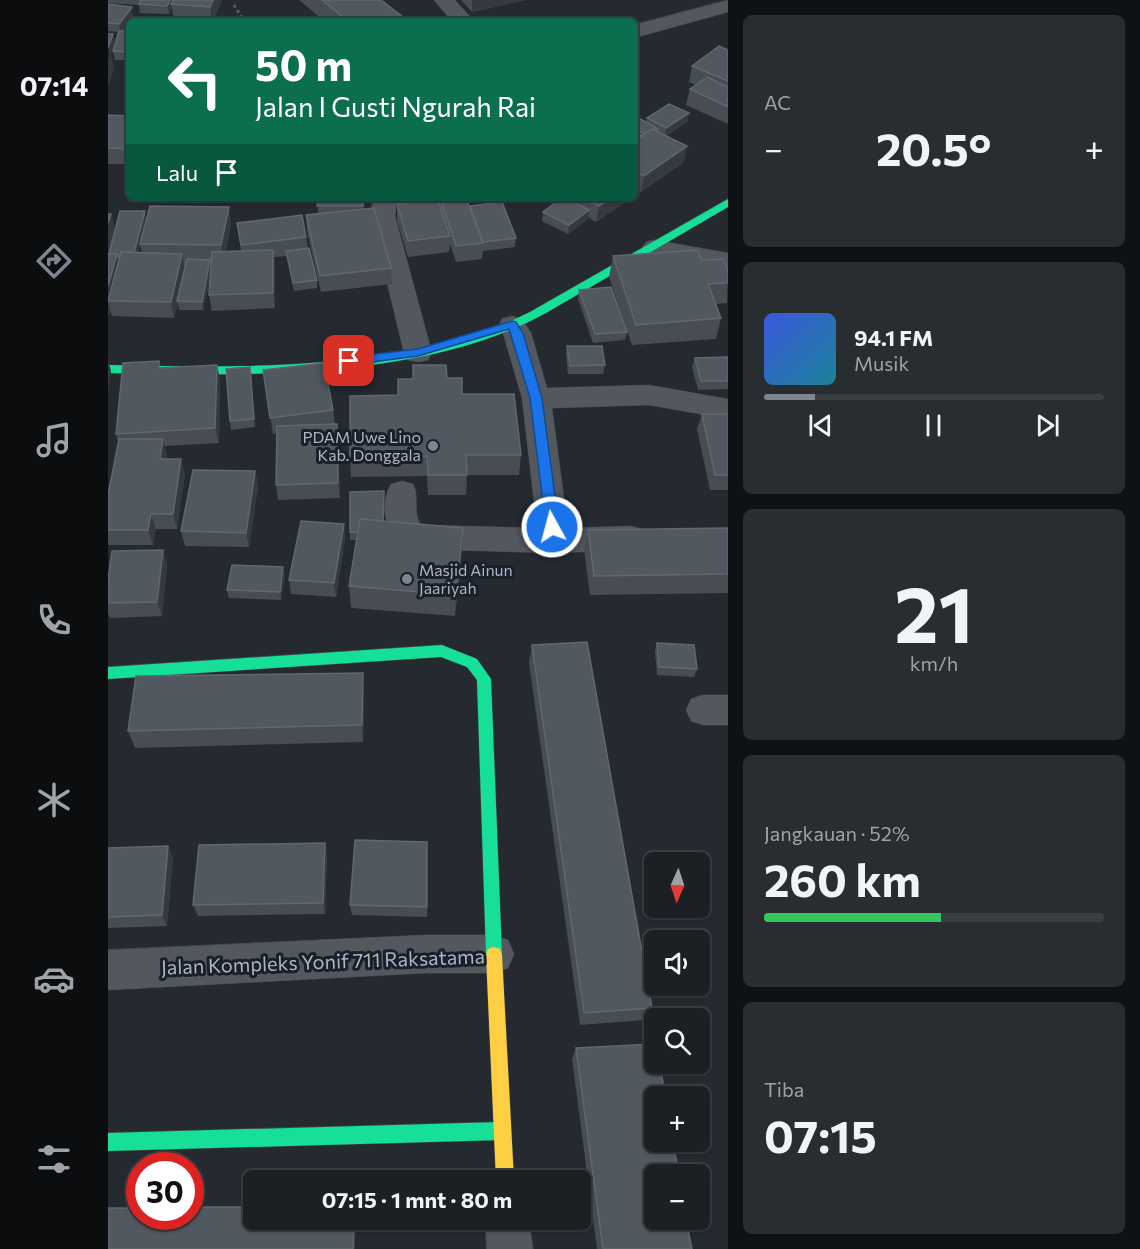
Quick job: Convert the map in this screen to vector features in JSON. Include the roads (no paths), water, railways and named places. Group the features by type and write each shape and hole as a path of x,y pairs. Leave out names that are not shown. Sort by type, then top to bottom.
{"street":[{"path":"444,0 461,18"},
{"path":"638,31 728,5"},
{"path":"385,201 383,216 418,352"},
{"path":"108,369 207,371 303,367 418,352 512,325 655,248 728,202"},
{"path":"655,248 728,261"},
{"path":"512,325 517,333 536,398 554,541"},
{"path":"536,398 649,395 728,409"},
{"path":"402,492 402,526 407,533 415,537 554,541 658,536"},
{"path":"108,673 442,651 465,657 474,663 480,668 484,679 490,785 494,954"},
{"name":"Jalan Kompleks Yonif 711 Raksatama","path":"108,970 426,954 494,954 504,1170"},
{"path":"108,1142 501,1131"},
{"path":"508,1230 510,1249"}],"place":[{"name":"PDAM Uwe Lino Kab. Donggala","path":"433,446"},
{"name":"Masjid Ainun Jaariyah","path":"407,579"}]}
